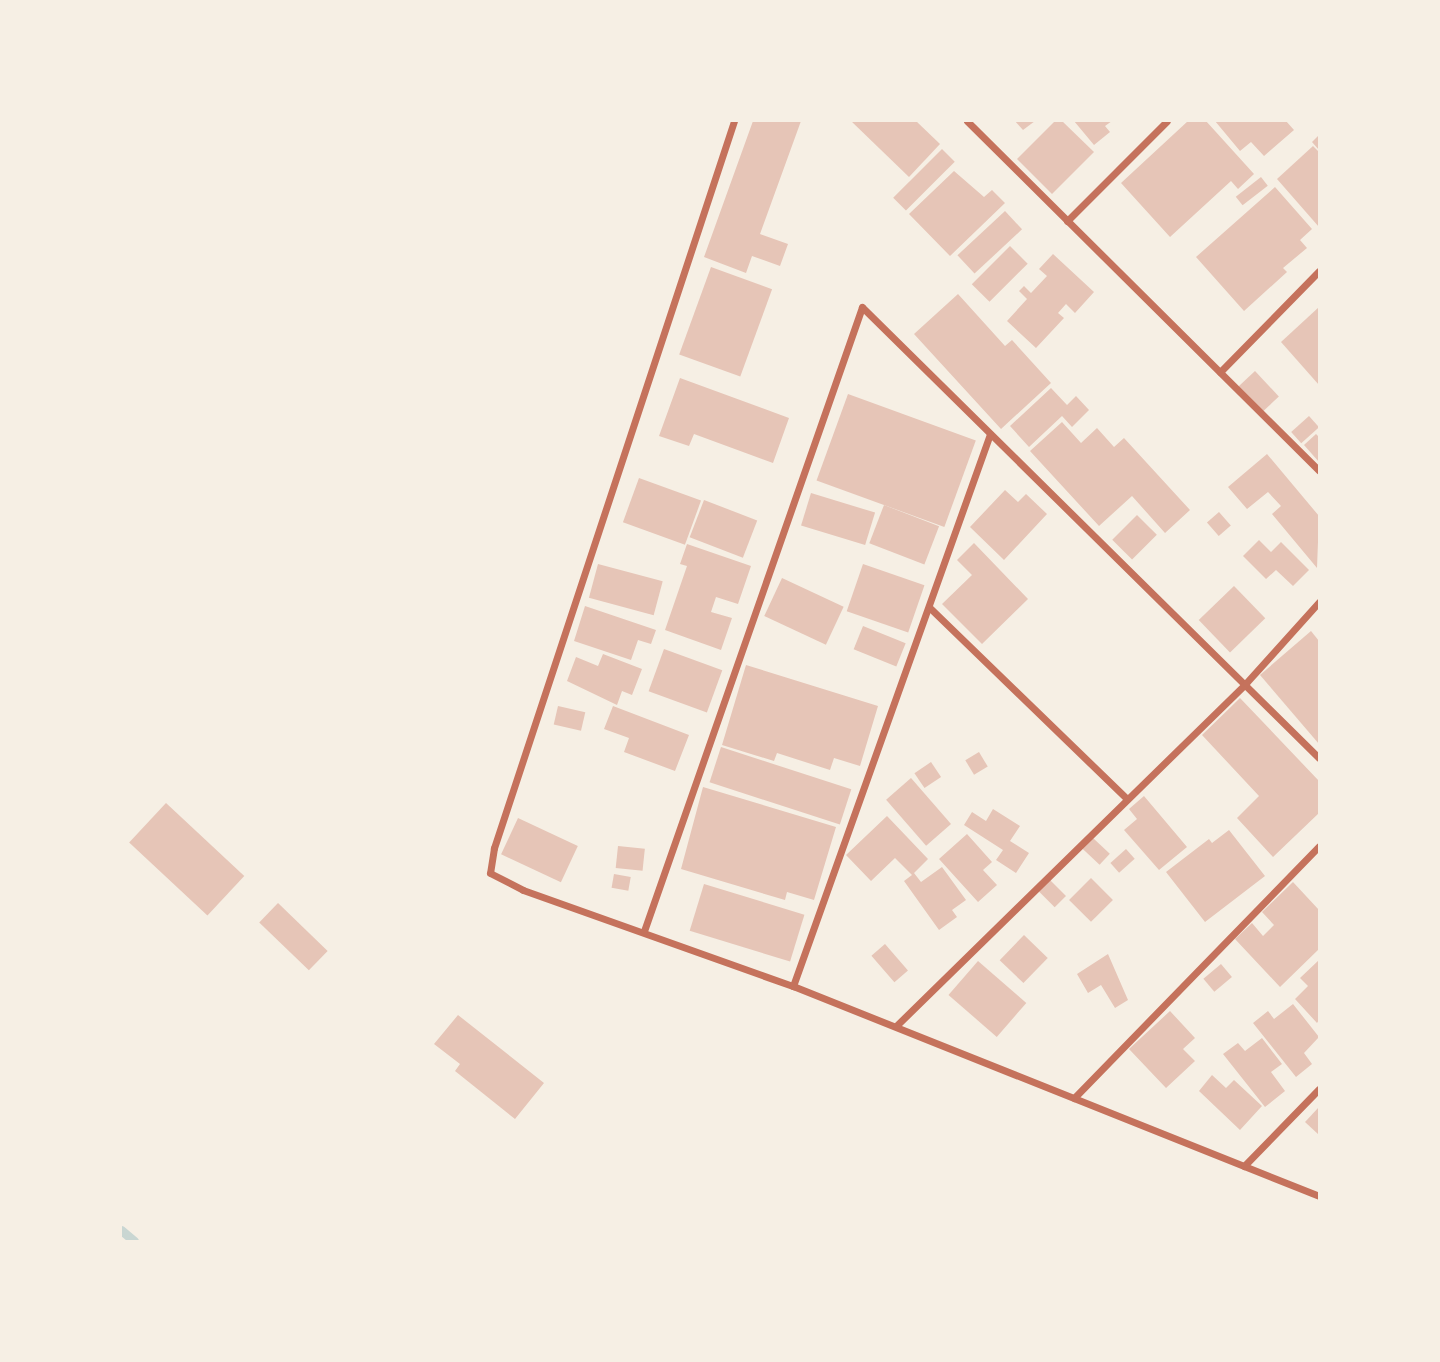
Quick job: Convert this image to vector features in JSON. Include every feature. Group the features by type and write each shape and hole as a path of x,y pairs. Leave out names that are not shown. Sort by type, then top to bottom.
{"street":[{"path":"734,121 494,848 490,873 523,890 644,931 896,1026 1319,1196"},
{"path":"967,121 1319,470"},
{"path":"1068,221 1167,121"},
{"path":"1220,372 1319,271"},
{"path":"644,931 862,307 1246,683 1319,758"},
{"path":"793,986 990,434"},
{"path":"896,1026 1125,797 1246,683 1319,602"},
{"path":"930,608 1125,797"},
{"path":"1074,1098 1319,846"},
{"path":"1244,1166 1319,1088"}],"building":[{"path":"753,121 801,121 760,234 788,244 780,266 752,256 746,273 704,257"},
{"path":"851,121 916,121 940,144 909,177"},
{"path":"1015,121 1035,121 1023,130"},
{"path":"1055,121 1062,121 1094,152 1052,194 1017,159"},
{"path":"1074,121 1112,121 1105,126 1110,132 1094,145"},
{"path":"1188,121 1206,121 1254,174 1238,189 1231,181 1170,237 1121,183"},
{"path":"1215,121 1286,121 1294,130 1264,156 1251,142 1240,151"},
{"path":"1319,135 1319,150 1312,142"},
{"path":"1313,146 1319,152 1319,227 1277,179"},
{"path":"942,149 955,162 906,211 893,198"},
{"path":"954,171 984,197 992,190 1005,203 950,256 909,214"},
{"path":"1261,177 1268,186 1243,205 1236,197"},
{"path":"1275,187 1312,229 1300,240 1307,248 1283,268 1287,272 1244,311 1196,257"},
{"path":"1005,211 1022,229 975,274 957,255"},
{"path":"1010,246 1028,264 989,302 972,284"},
{"path":"1053,254 1094,292 1075,313 1066,304 1058,313 1064,318 1036,348 1007,321 1027,299 1019,291 1024,286 1031,293 1047,276 1039,269"},
{"path":"711,267 772,289 740,377 679,354"},
{"path":"958,294 1005,346 1012,340 1051,383 1001,429 914,334"},
{"path":"1319,307 1319,385 1281,342"},
{"path":"1255,371 1279,397 1262,412 1238,387"},
{"path":"680,378 789,418 773,463 694,434 689,446 659,436"},
{"path":"1051,388 1067,405 1076,396 1089,410 1072,427 1062,416 1029,447 1010,426"},
{"path":"848,394 976,441 944,527 817,480"},
{"path":"1309,416 1319,427 1301,443 1291,432"},
{"path":"1062,422 1081,443 1097,428 1114,447 1124,438 1190,510 1165,533 1132,496 1099,526 1030,451"},
{"path":"1316,434 1319,437 1319,462 1304,445"},
{"path":"1267,454 1319,516 1317,568 1272,514 1281,506 1268,492 1247,509 1228,487"},
{"path":"639,478 701,501 685,545 623,522"},
{"path":"1005,490 1018,502 1026,494 1047,514 1004,560 970,527"},
{"path":"811,493 875,513 865,545 801,526"},
{"path":"704,500 757,520 743,558 690,537"},
{"path":"884,505 939,526 924,564 869,543"},
{"path":"1219,512 1231,526 1219,536 1207,522"},
{"path":"1137,515 1157,535 1132,560 1112,540"},
{"path":"1259,540 1271,552 1281,542 1309,570 1293,586 1276,570 1266,579 1243,556"},
{"path":"974,543 1028,599 982,644 942,604 972,575 957,560"},
{"path":"687,544 751,566 738,604 716,597 711,612 732,618 721,650 665,630 687,566 680,564"},
{"path":"598,564 663,581 654,615 589,598"},
{"path":"863,564 924,585 908,632 847,611"},
{"path":"782,578 844,607 826,645 764,616"},
{"path":"1234,586 1265,618 1230,652 1199,620"},
{"path":"585,606 656,630 651,644 638,640 631,660 574,641"},
{"path":"863,626 906,643 896,666 854,649"},
{"path":"1311,631 1319,641 1319,744 1260,675"},
{"path":"664,649 722,670 707,712 649,691"},
{"path":"603,654 642,669 632,695 622,691 617,705 567,681 576,657 598,666"},
{"path":"746,665 878,706 860,766 834,758 830,770 777,753 774,761 722,745"},
{"path":"1240,698 1319,781 1319,813 1273,857 1237,818 1259,796 1202,735"},
{"path":"558,706 585,712 581,731 554,725"},
{"path":"613,706 689,735 675,771 624,752 629,738 604,729"},
{"path":"721,747 851,789 840,825 710,782"},
{"path":"979,752 988,767 974,775 965,760"},
{"path":"931,762 941,777 924,788 914,773"},
{"path":"911,778 951,824 926,846 886,800"},
{"path":"703,787 836,827 814,900 787,892 785,900 681,869"},
{"path":"1144,796 1187,847 1159,870 1124,830 1137,819 1129,809"},
{"path":"166,803 244,876 207,915 129,842"},
{"path":"993,809 1020,826 1010,841 1029,853 1016,873 996,860 1003,850 964,825 972,812 986,821"},
{"path":"887,816 928,859 914,873 921,882 942,867 966,900 952,910 957,917 939,930 904,881 912,875 895,858 871,881 846,855"},
{"path":"518,818 578,846 561,882 501,854"},
{"path":"1229,830 1265,876 1205,922 1166,872 1209,839 1212,843"},
{"path":"967,834 992,862 983,870 997,885 978,902 939,859"},
{"path":"1093,838 1110,854 1100,865 1083,849"},
{"path":"618,846 645,849 643,871 616,868"},
{"path":"1126,849 1135,859 1119,873 1110,863"},
{"path":"614,874 631,877 628,891 612,888"},
{"path":"1091,878 1113,900 1091,922 1069,900"},
{"path":"1049,879 1066,896 1055,907 1038,890"},
{"path":"1293,882 1319,910 1319,949 1280,987 1235,939 1252,923 1263,936 1274,925 1262,912"},
{"path":"704,884 804,915 790,962 690,931"},
{"path":"278,903 328,951 309,970 259,922"},
{"path":"1024,935 1048,958 1023,983 1000,960"},
{"path":"885,944 908,970 894,982 871,956"},
{"path":"1108,954 1128,1000 1115,1008 1101,985 1088,993 1077,974"},
{"path":"1319,960 1317,1023 1295,999 1308,986 1300,978"},
{"path":"978,961 1026,1003 997,1037 948,995"},
{"path":"1221,964 1232,977 1214,992 1203,979"},
{"path":"1293,1004 1319,1037 1304,1053 1312,1064 1296,1077 1253,1023 1268,1011 1274,1019"},
{"path":"1170,1011 1195,1038 1183,1049 1195,1061 1166,1088 1129,1049"},
{"path":"458,1015 544,1083 515,1119 455,1071 460,1064 434,1044"},
{"path":"1262,1038 1282,1064 1271,1072 1285,1091 1265,1107 1223,1054 1238,1043 1245,1051"},
{"path":"1212,1075 1226,1088 1234,1080 1262,1106 1240,1130 1199,1091"},
{"path":"1319,1107 1319,1135 1305,1122"}],"waterway":[{"path":"121,1230 134,1241"}]}
